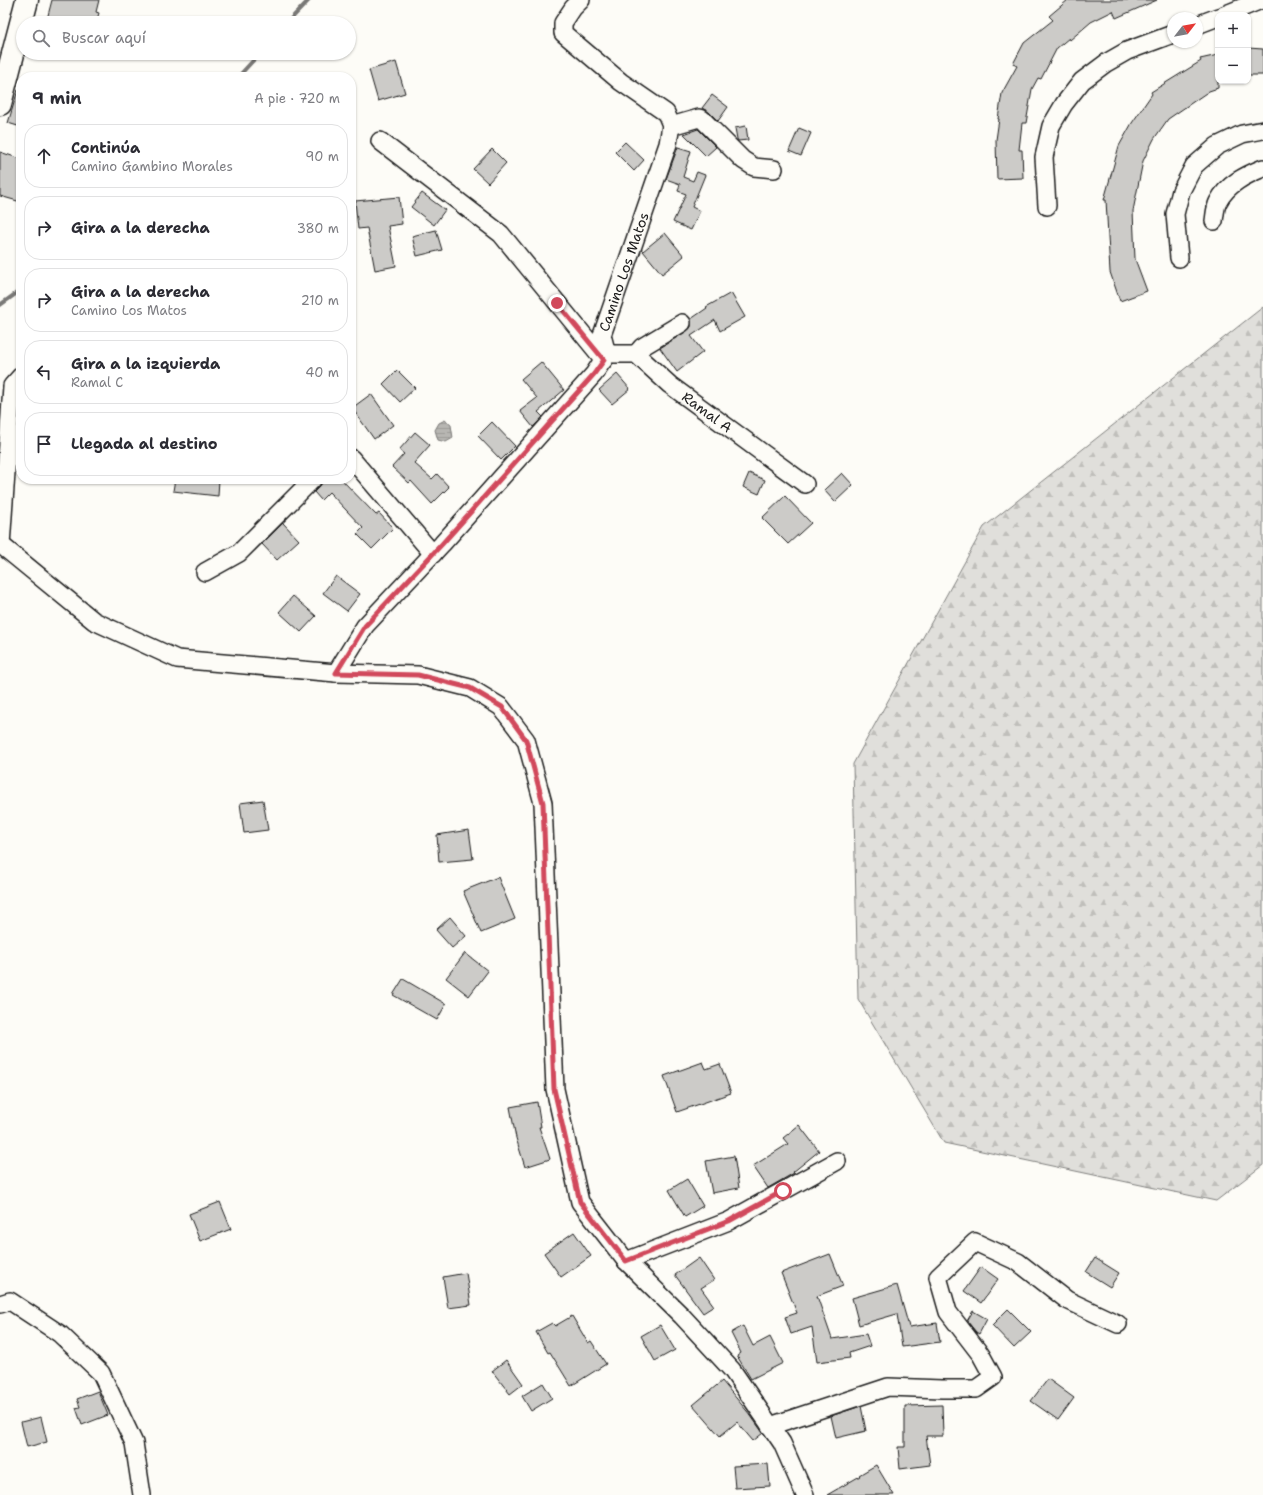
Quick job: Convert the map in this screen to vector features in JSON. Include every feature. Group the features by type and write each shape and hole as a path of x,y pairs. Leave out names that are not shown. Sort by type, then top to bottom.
{"main road":[{"path":"23,16 27,0"},
{"path":"1,95 16,40"}],"street":[{"path":"581,0 573,8 563,23 563,33 621,82 666,113 671,126 699,118 702,119 743,160 754,167 774,168"},
{"path":"1231,12 1261,0"},
{"path":"1203,23 1215,18"},
{"path":"1047,206 1044,157 1051,126 1064,104 1082,81 1106,62 1127,51 1167,36"},
{"name":"Camino Los Matos","path":"605,357 602,335 668,144 671,126"},
{"path":"1179,258 1175,214 1181,191 1194,166 1217,146 1242,134 1263,130"},
{"path":"380,142 500,234 605,357"},
{"path":"1214,221 1218,203 1230,186 1246,175 1263,168"},
{"path":"605,357 636,354 642,347 682,323"},
{"name":"Ramal A","path":"636,354 670,385 805,484"},
{"path":"336,673 365,626 433,554 594,374 605,357"},
{"path":"16,382 12,386 0,545 94,621 178,660 336,673 418,675 470,688 502,707 526,740 543,803 554,1089 580,1202 626,1261 682,1316 732,1370 782,1444 805,1495"},
{"path":"356,464 433,554"},
{"path":"205,572 239,553 308,484"},
{"path":"626,1261 729,1221 837,1161"},
{"path":"770,1426 888,1387 976,1389 993,1377 981,1355 948,1312 938,1277 975,1242 1018,1262 1067,1300 1118,1324"},
{"path":"0,1304 10,1301 60,1334 101,1373 134,1444 142,1495"}],"green space":[{"path":"1263,307 1263,1165 1216,1201 944,1143 858,999 853,764 984,527"}],"shaded area":[{"path":"445,420 451,425 453,438 446,442 438,440 435,430 439,423"}],"building":[{"path":"52,0 99,0 96,12 99,13 98,16 48,16"},
{"path":"1068,0 1157,0 1116,18 1113,11 1091,22 1070,40 1069,38 1057,48 1041,79 1038,78 1032,89 1026,123 1022,123 1019,150 1022,150 1023,178 997,179 996,140 998,119 1002,93 1017,66 1013,64 1024,43 1053,20 1049,16"},
{"path":"1251,48 1263,49 1263,75 1251,75"},
{"path":"1215,56 1215,84 1218,84 1218,88 1209,91 1168,119 1154,139 1143,161 1133,211 1135,259 1147,291 1120,301 1110,272 1106,200 1104,200 1119,146 1132,123 1152,94 1151,92 1201,61 1200,59"},
{"path":"396,62 405,93 378,101 369,70"},
{"path":"712,95 728,107 718,121 709,112 702,108"},
{"path":"16,97 16,125 8,123"},
{"path":"746,126 748,140 738,141 735,128"},
{"path":"799,128 811,133 801,156 789,151"},
{"path":"698,129 716,147 706,156 684,134"},
{"path":"625,142 644,160 634,171 615,152"},
{"path":"678,147 691,151 683,177 693,181 697,172 705,175 692,207 700,211 691,230 673,222 686,194 678,191 680,184 666,179"},
{"path":"492,149 506,163 488,183 473,169"},
{"path":"0,152 16,157 16,201 0,196"},
{"path":"422,193 445,210 434,225 411,207"},
{"path":"399,197 402,224 388,226 396,266 375,270 367,228 358,229 356,201"},
{"path":"436,230 442,250 417,256 412,236"},
{"path":"665,233 684,256 662,274 643,251"},
{"path":"731,293 745,317 720,331 715,320 691,336 703,352 677,372 660,348 687,331 691,327 691,319 707,308 706,307"},
{"path":"541,362 564,390 538,412 543,417 533,427 520,411 537,398 521,379"},
{"path":"397,370 415,388 400,402 383,384"},
{"path":"617,374 630,389 612,404 599,390"},
{"path":"371,394 393,425 374,439 356,414 356,405"},
{"path":"492,422 515,446 501,460 478,436"},
{"path":"415,432 430,445 414,463 432,479 437,474 449,487 432,504 411,481 409,483 392,467 404,454 399,450"},
{"path":"749,473 765,480 759,494 743,487"},
{"path":"842,473 853,485 835,502 824,490"},
{"path":"174,484 219,484 218,496 173,491"},
{"path":"321,484 346,484 376,515 379,513 393,528 372,549 357,534 363,528 329,492 321,500 314,492"},
{"path":"785,496 811,523 788,544 762,518"},
{"path":"283,523 299,540 277,560 262,544"},
{"path":"336,576 360,594 347,611 323,593"},
{"path":"293,596 316,616 301,632 279,612"},
{"path":"263,800 268,830 244,833 240,803"},
{"path":"469,830 473,859 439,862 437,835"},
{"path":"498,877 515,919 481,933 463,891"},
{"path":"450,917 466,936 452,948 436,930"},
{"path":"465,953 488,971 469,996 446,978"},
{"path":"403,979 446,1004 437,1020 393,995"},
{"path":"703,1062 706,1069 720,1064 731,1093 677,1112 664,1076"},
{"path":"537,1102 541,1127 539,1127 550,1159 525,1167 516,1138 510,1107"},
{"path":"799,1125 819,1151 793,1172 794,1173 768,1188 753,1166 788,1144 783,1138"},
{"path":"734,1156 739,1188 712,1193 706,1161"},
{"path":"687,1179 703,1206 685,1217 669,1190"},
{"path":"220,1202 231,1229 200,1241 189,1214"},
{"path":"574,1232 591,1256 561,1277 544,1253"},
{"path":"830,1254 843,1286 817,1296 832,1339 866,1334 870,1346 849,1353 850,1358 817,1362 812,1327 791,1334 785,1317 797,1313 781,1273"},
{"path":"699,1258 714,1280 701,1288 714,1306 703,1313 675,1275"},
{"path":"1095,1258 1119,1273 1110,1287 1086,1272"},
{"path":"981,1267 998,1279 981,1303 964,1291"},
{"path":"466,1273 471,1305 448,1308 443,1277"},
{"path":"897,1285 909,1327 937,1323 940,1342 902,1347 897,1314 859,1325 852,1298"},
{"path":"1008,1309 1031,1332 1014,1348 992,1325"},
{"path":"973,1311 987,1319 979,1334 967,1321"},
{"path":"572,1316 588,1343 591,1341 606,1364 571,1386 550,1352 548,1353 536,1332 552,1323 555,1326"},
{"path":"660,1325 675,1350 655,1361 641,1336"},
{"path":"743,1326 753,1346 770,1337 783,1363 751,1379 737,1356 741,1353 731,1333"},
{"path":"506,1360 523,1384 510,1394 492,1371"},
{"path":"1048,1379 1074,1398 1058,1420 1031,1401"},
{"path":"722,1381 763,1433 753,1441 737,1422 720,1436 693,1405"},
{"path":"543,1383 552,1398 531,1411 522,1396"},
{"path":"98,1391 108,1415 82,1425 76,1408 80,1407 77,1399"},
{"path":"942,1405 943,1436 926,1436 930,1465 900,1469 898,1447 905,1447 905,1406"},
{"path":"861,1406 866,1431 836,1438 831,1416"},
{"path":"41,1417 47,1442 27,1447 21,1422"},
{"path":"768,1464 770,1486 735,1488 733,1466"},
{"path":"876,1465 894,1495 827,1495 860,1476 859,1475"}],"waterway":[{"path":"294,16 309,0"},
{"path":"243,72 254,60"},
{"path":"0,305 16,294"}],"route":[{"path":"557,303 604,360 594,374 442,544 365,626 336,673 418,675 470,688 502,707 526,740 543,803 554,1089 580,1202 626,1261 729,1221 783,1191"}]}
